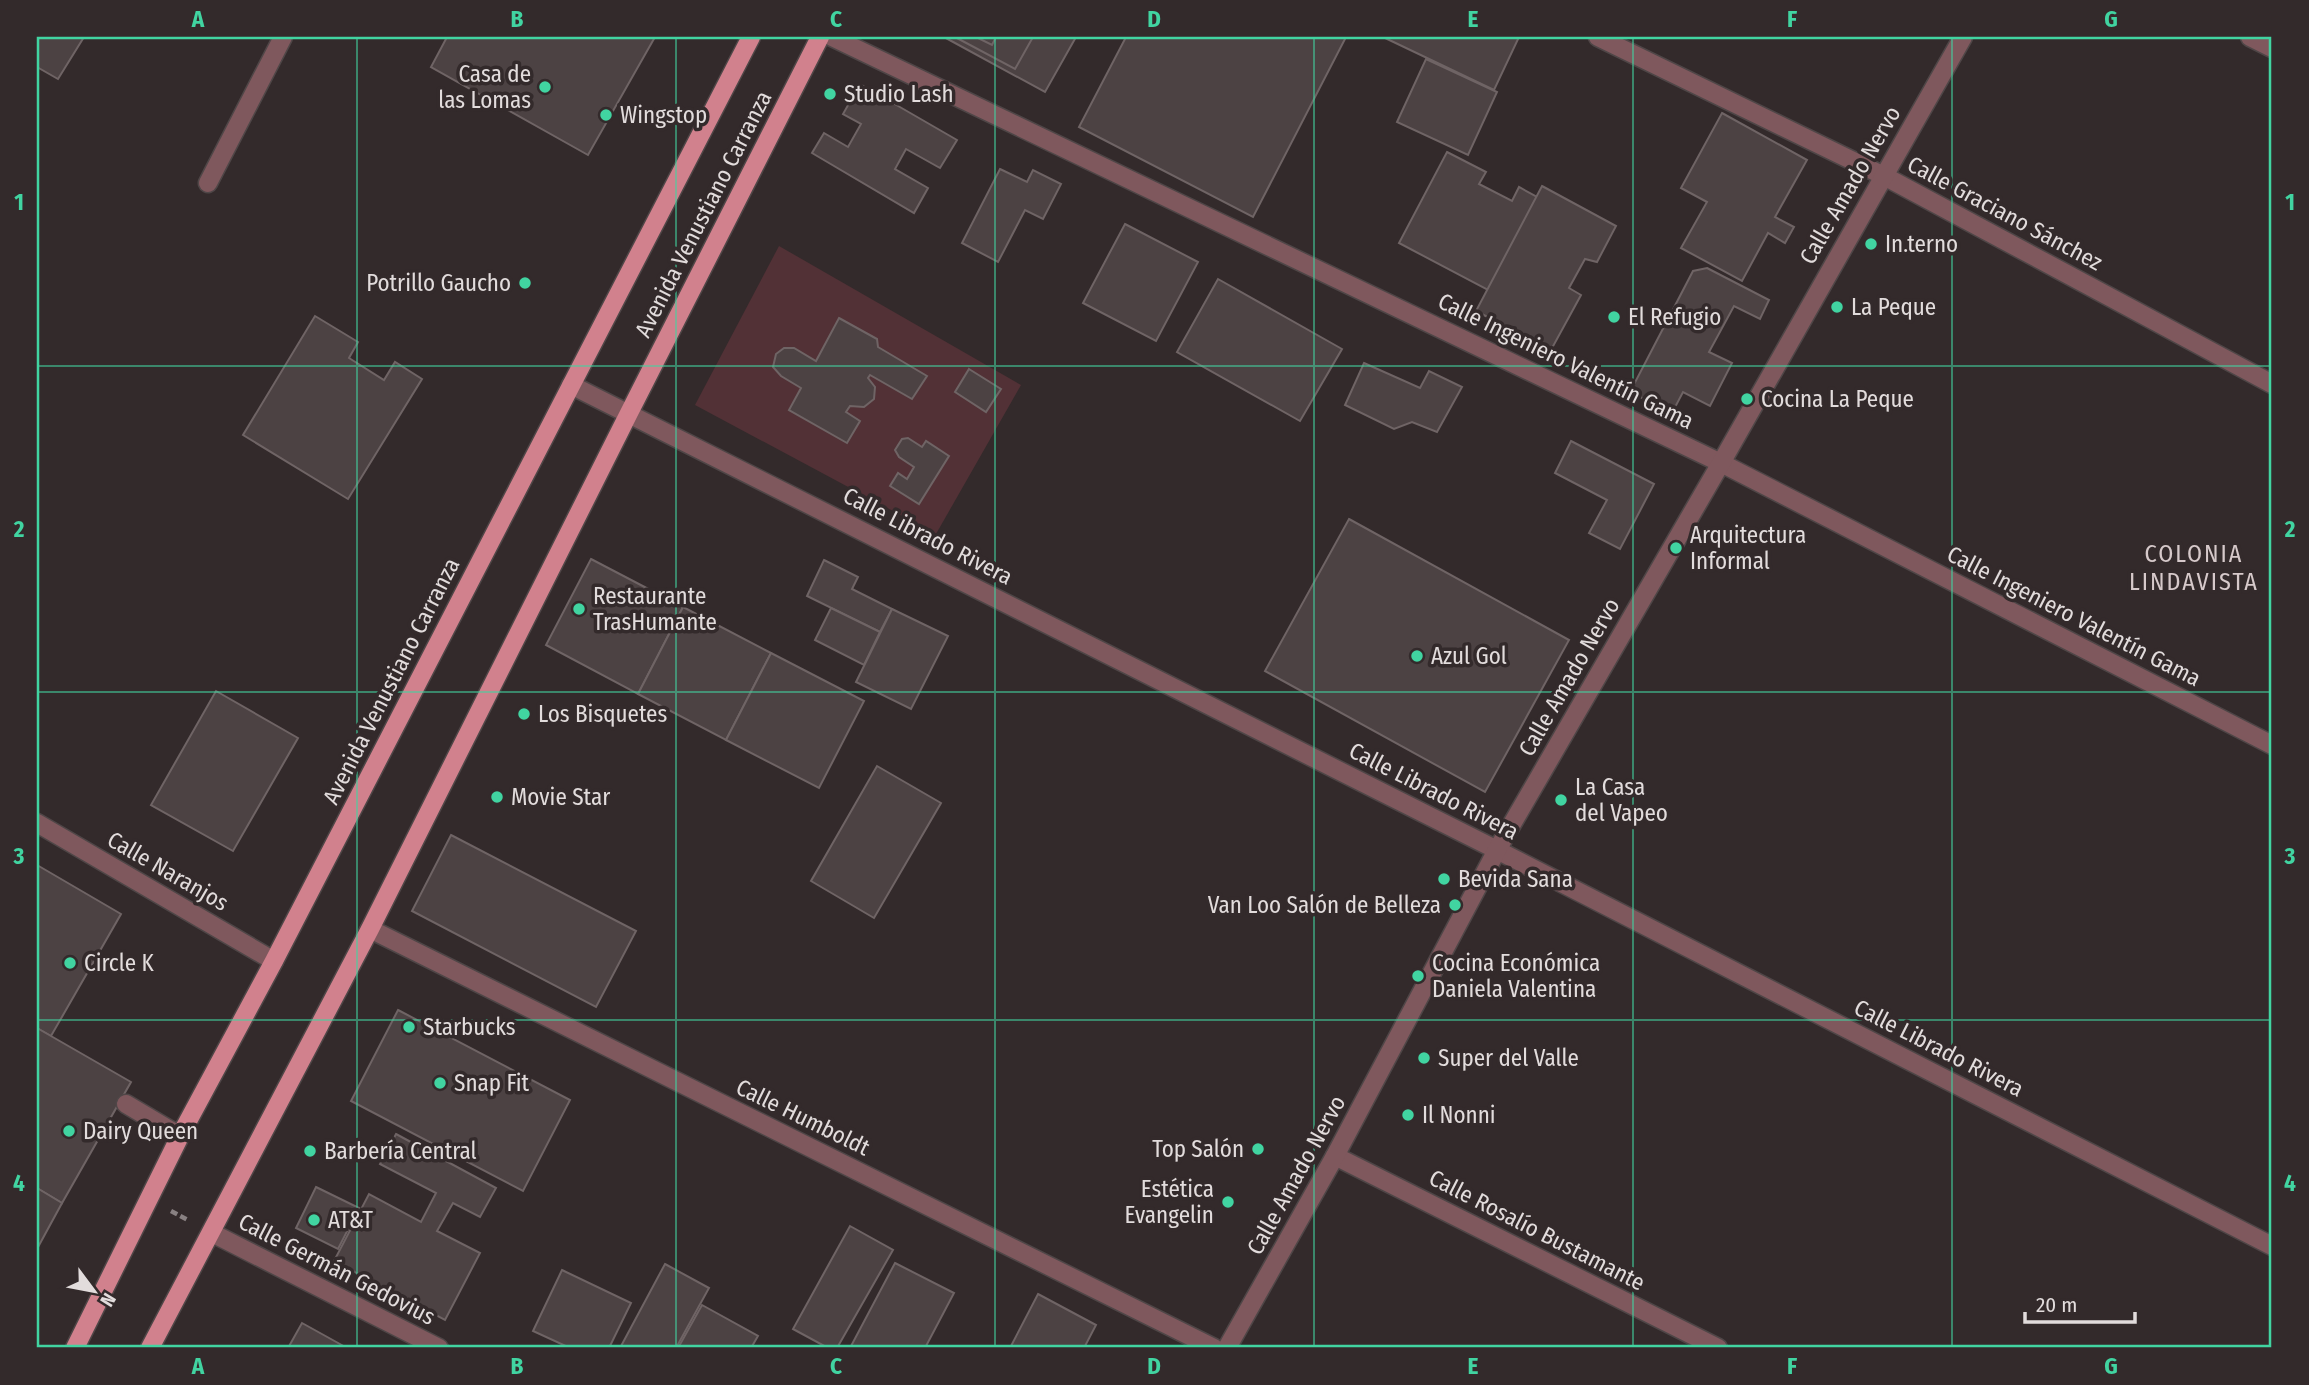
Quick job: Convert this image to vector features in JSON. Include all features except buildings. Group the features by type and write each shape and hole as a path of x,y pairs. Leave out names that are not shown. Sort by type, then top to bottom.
{"main road":[{"name":"Avenida Venustiano Carranza","path":"75,1348 180,1136 274,961 751,37"},
{"name":"Avenida Venustiano Carranza","path":"150,1348 370,929 820,37"}],"street":[{"path":"208,183 283,37"},
{"name":"Calle Ingeniero Valentín Gama","path":"832,37 1721,463 2272,745"},
{"name":"Calle Graciano Sánchez","path":"1598,37 1884,176 2272,384"},
{"name":"Calle Amado Nervo","path":"1227,1348 1335,1156 1497,850 1963,37"},
{"path":"2250,37 2272,48"},
{"name":"Calle Librado Rivera","path":"571,385 1497,850 2272,1246"},
{"name":"Calle Naranjos","path":"37,823 274,961"},
{"name":"Calle Humboldt","path":"370,929 1214,1348"},
{"path":"126,1104 180,1136"},
{"name":"Calle Rosalío Bustamante","path":"1335,1156 1718,1348"},
{"name":"Calle Germán Gedovius","path":"212,1233 439,1348"}],"path":[{"path":"148,1200 212,1233"}],"shaded area":[{"path":"779,246 1021,385 936,534 695,405"}],"place":[{"name":"Casa de las Lomas","path":"545,87"},
{"name":"Studio Lash","path":"830,94"},
{"name":"Wingstop","path":"606,115"},
{"name":"In.terno","path":"1871,244"},
{"name":"Potrillo Gaucho","path":"525,283"},
{"name":"La Peque","path":"1837,307"},
{"name":"El Refugio","path":"1614,317"},
{"name":"Cocina La Peque","path":"1747,399"},
{"name":"Arquitectura Informal","path":"1676,548"},
{"name":"Restaurante TrasHumante","path":"579,609"},
{"name":"Azul Gol","path":"1417,656"},
{"name":"Los Bisquetes","path":"524,714"},
{"name":"Movie Star","path":"497,797"},
{"name":"La Casa del Vapeo","path":"1561,800"},
{"name":"Bevida Sana","path":"1444,879"},
{"name":"Van Loo Salón de Belleza","path":"1455,905"},
{"name":"Circle K","path":"70,963"},
{"name":"Cocina Económica Daniela Valentina","path":"1418,976"},
{"name":"Starbucks","path":"409,1027"},
{"name":"Super del Valle","path":"1424,1058"},
{"name":"Snap Fit","path":"440,1083"},
{"name":"Il Nonni","path":"1408,1115"},
{"name":"Dairy Queen","path":"69,1131"},
{"name":"Top Salón","path":"1258,1149"},
{"name":"Barbería Central","path":"310,1151"},
{"name":"Estética Evangelin","path":"1228,1202"},
{"name":"AT&T","path":"314,1220"}],"district":[{"name":"COLONIA LINDAVISTA","path":"2194,568"}]}
